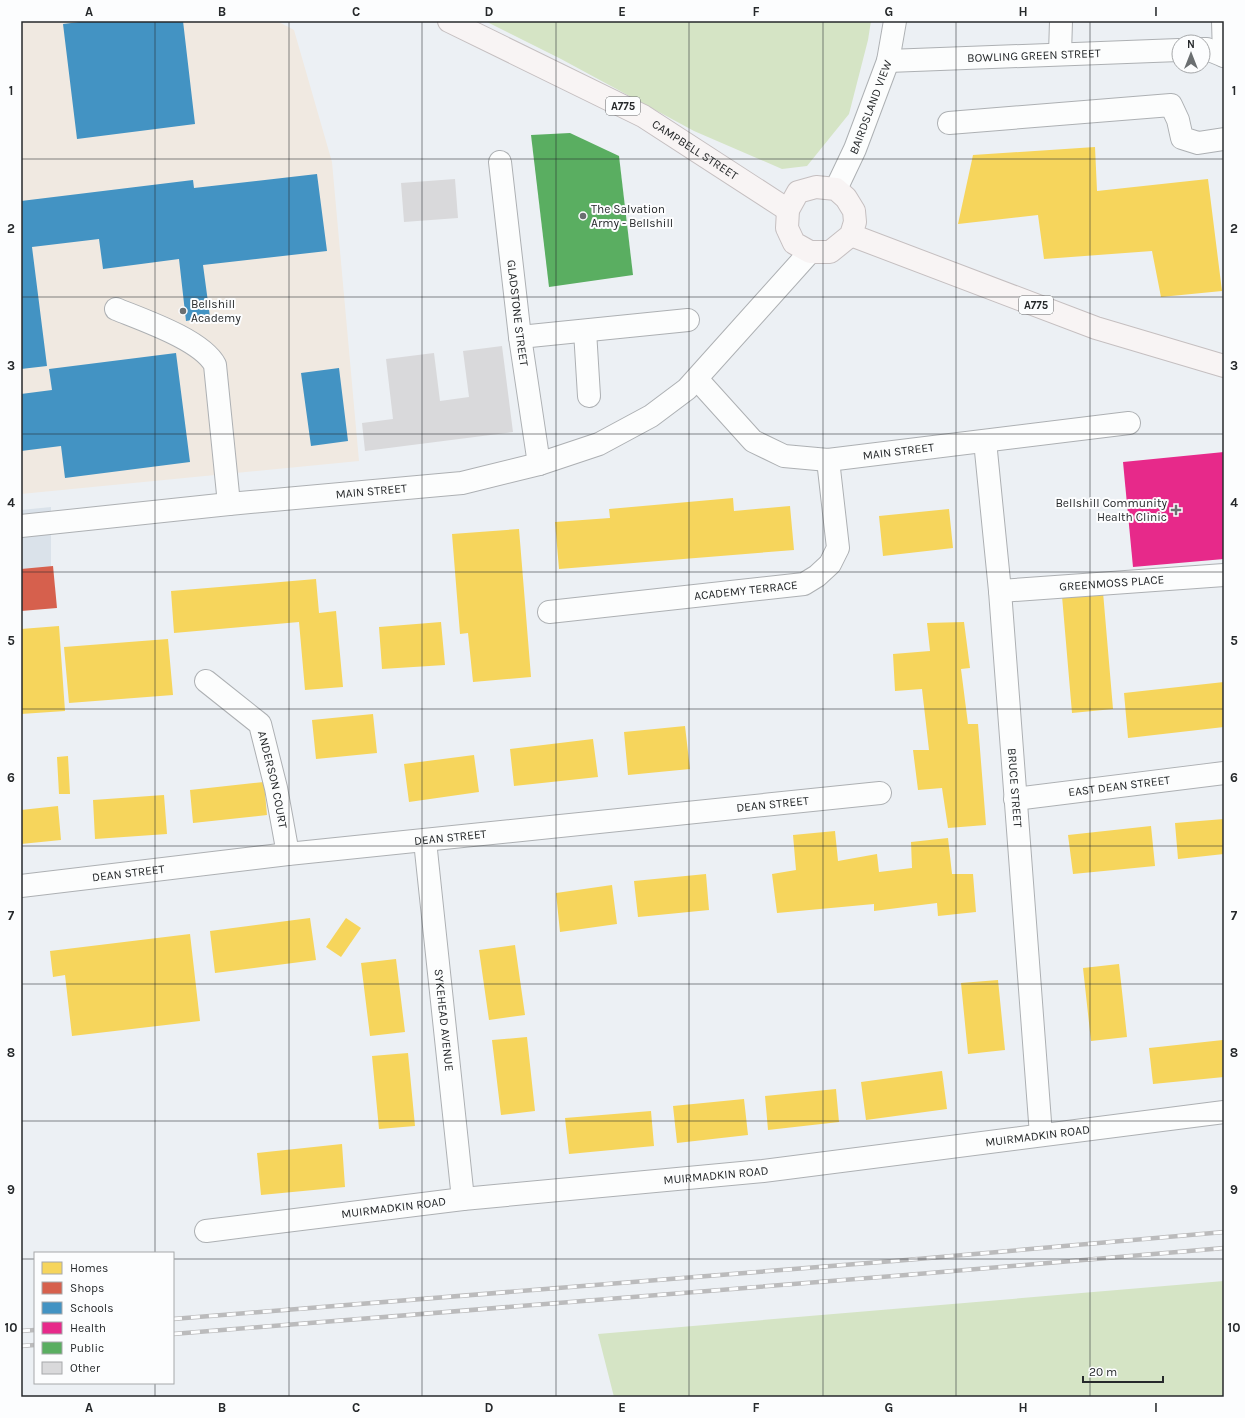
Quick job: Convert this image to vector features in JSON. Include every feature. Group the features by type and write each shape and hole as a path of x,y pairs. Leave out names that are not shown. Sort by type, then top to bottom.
{"main road":[{"name":"CAMPBELL STREET","path":"449,21 643,116 788,210"},
{"path":"816,187 836,189 846,198 854,211 854,222 850,235 830,252 810,252 794,243 787,228 788,210 798,192 816,187"},
{"name":"A775","path":"850,235 1096,328 1224,366"}],"street":[{"name":"BAIRDSLAND VIEW","path":"836,189 855,149 888,61 895,21"},
{"path":"1060,54 1061,21"},
{"path":"1211,51 1224,56 1223,21"},
{"name":"BOWLING GREEN STREET","path":"888,61 1171,50"},
{"path":"949,123 1171,105 1178,120 1182,138 1198,142 1224,139"},
{"name":"GLADSTONE STREET","path":"500,162 520,337 539,464"},
{"name":"MAIN STREET","path":"21,526 229,504 462,483 539,464 598,444 651,416 687,389 810,252"},
{"path":"116,309 164,328 195,345 211,358 215,365 229,504"},
{"path":"520,337 688,320"},
{"path":"585,331 589,396"},
{"name":"MAIN STREET","path":"697,379 753,441 784,456 828,460 1129,423"},
{"name":"BRUCE STREET","path":"985,440 1000,592 1041,1135"},
{"name":"ACADEMY TERRACE","path":"549,612 804,584 817,576 830,564 838,548 828,460"},
{"name":"GREENMOSS PLACE","path":"1000,592 1224,575"},
{"name":"ANDERSON COURT","path":"206,681 260,724 276,788 288,854"},
{"name":"EAST DEAN STREET","path":"1015,799 1224,774"},
{"name":"DEAN STREET","path":"21,886 288,854 880,793"},
{"name":"SYKEHEAD AVENUE","path":"425,841 463,1199"},
{"name":"MUIRMADKIN ROAD","path":"206,1231 463,1199 763,1171 1224,1112"}],"shaded area":[{"name":"Bellshill Academy","path":"21,21 277,21 294,30 332,162 359,461 21,494"},
{"path":"51,507 51,586 21,589 21,510"}],"green space":[{"path":"485,21 871,21 868,40 849,114 807,166 782,169 694,131 561,59"},
{"path":"1224,1281 1224,1397 614,1397 598,1334"}],"building: Homes":[{"path":"1095,147 1097,191 1208,179 1222,291 1161,297 1152,251 1044,259 1038,215 958,224 973,155"},
{"path":"733,498 734,511 790,506 794,550 559,569 555,522 610,518 609,509"},
{"path":"949,509 953,548 883,556 879,516"},
{"path":"519,529 531,677 473,682 468,633 460,634 452,534"},
{"path":"316,579 319,613 336,611 343,687 305,690 299,622 174,633 171,591"},
{"path":"1103,592 1113,709 1072,713 1062,596"},
{"path":"441,622 445,665 382,669 379,627"},
{"path":"964,622 970,668 961,669 968,724 978,724 986,825 948,828 942,788 918,790 913,750 929,750 922,689 895,691 893,654 930,651 927,623"},
{"path":"59,626 65,711 21,714 21,629"},
{"path":"168,639 173,695 69,703 64,647"},
{"path":"1224,682 1224,727 1128,738 1124,693"},
{"path":"373,714 377,753 316,759 312,720"},
{"path":"685,726 690,769 628,775 624,732"},
{"path":"593,739 598,777 514,786 510,749"},
{"path":"474,755 479,792 409,802 404,764"},
{"path":"68,756 70,794 59,794 57,757"},
{"path":"264,782 267,815 193,823 190,790"},
{"path":"164,795 167,834 95,839 93,800"},
{"path":"58,806 61,840 21,844 21,810"},
{"path":"1224,819 1224,854 1178,859 1175,823"},
{"path":"1151,826 1155,866 1073,874 1068,835"},
{"path":"835,831 838,861 877,854 879,872 912,868 911,842 948,838 952,874 973,874 976,912 938,916 937,903 874,911 874,904 777,913 772,874 796,870 793,835"},
{"path":"706,874 709,910 638,917 634,881"},
{"path":"612,885 617,924 560,932 556,893"},
{"path":"310,918 316,960 215,973 210,931"},
{"path":"346,918 361,928 341,957 326,947"},
{"path":"190,934 200,1021 72,1036 65,975 53,977 50,951"},
{"path":"515,945 525,1015 489,1020 479,950"},
{"path":"396,959 405,1032 370,1036 361,963"},
{"path":"1119,964 1127,1037 1091,1041 1083,968"},
{"path":"998,980 1005,1050 968,1054 961,983"},
{"path":"527,1037 535,1111 501,1115 492,1040"},
{"path":"1223,1040 1224,1077 1153,1084 1149,1048"},
{"path":"408,1053 415,1126 379,1129 372,1056"},
{"path":"942,1071 947,1109 866,1120 861,1082"},
{"path":"836,1089 839,1122 768,1130 765,1096"},
{"path":"744,1099 748,1135 677,1143 673,1106"},
{"path":"651,1111 654,1146 569,1154 565,1118"},
{"path":"342,1144 345,1187 261,1195 257,1153"}],"building: Shops":[{"path":"53,566 57,608 21,611 21,569"}],"building: Schools":[{"path":"87,21 183,21 195,124 77,139 63,24"},
{"path":"317,174 327,251 203,265 210,317 186,321 179,259 103,269 99,239 32,247 47,366 21,369 21,201 193,180 194,188"},
{"path":"176,353 190,462 65,478 61,446 21,451 21,394 52,390 49,369"},
{"path":"339,368 348,441 311,446 301,373"}],"building: Health":[{"name":"Bellshill Community Health Clinic","path":"1224,452 1224,559 1133,567 1123,462"}],"building: Public":[{"name":"The Salvation Army - Bellshill","path":"570,133 619,156 633,275 549,287 531,135"}],"building: Other":[{"path":"455,179 458,218 404,222 401,183"},
{"path":"502,346 513,432 365,451 362,423 393,419 386,359 434,353 440,401 469,397 463,351"}],"railway":[{"path":"174,1319 906,1260 1224,1232"},
{"path":"174,1334 1224,1248"},
{"path":"21,1331 34,1330"},
{"path":"21,1346 34,1345"}],"place":[{"name":"The Salvation Army - Bellshill","path":"583,216"},
{"name":"Bellshill Academy","path":"183,311"},
{"name":"Bellshill Community Health Clinic","path":"1176,510"}]}
